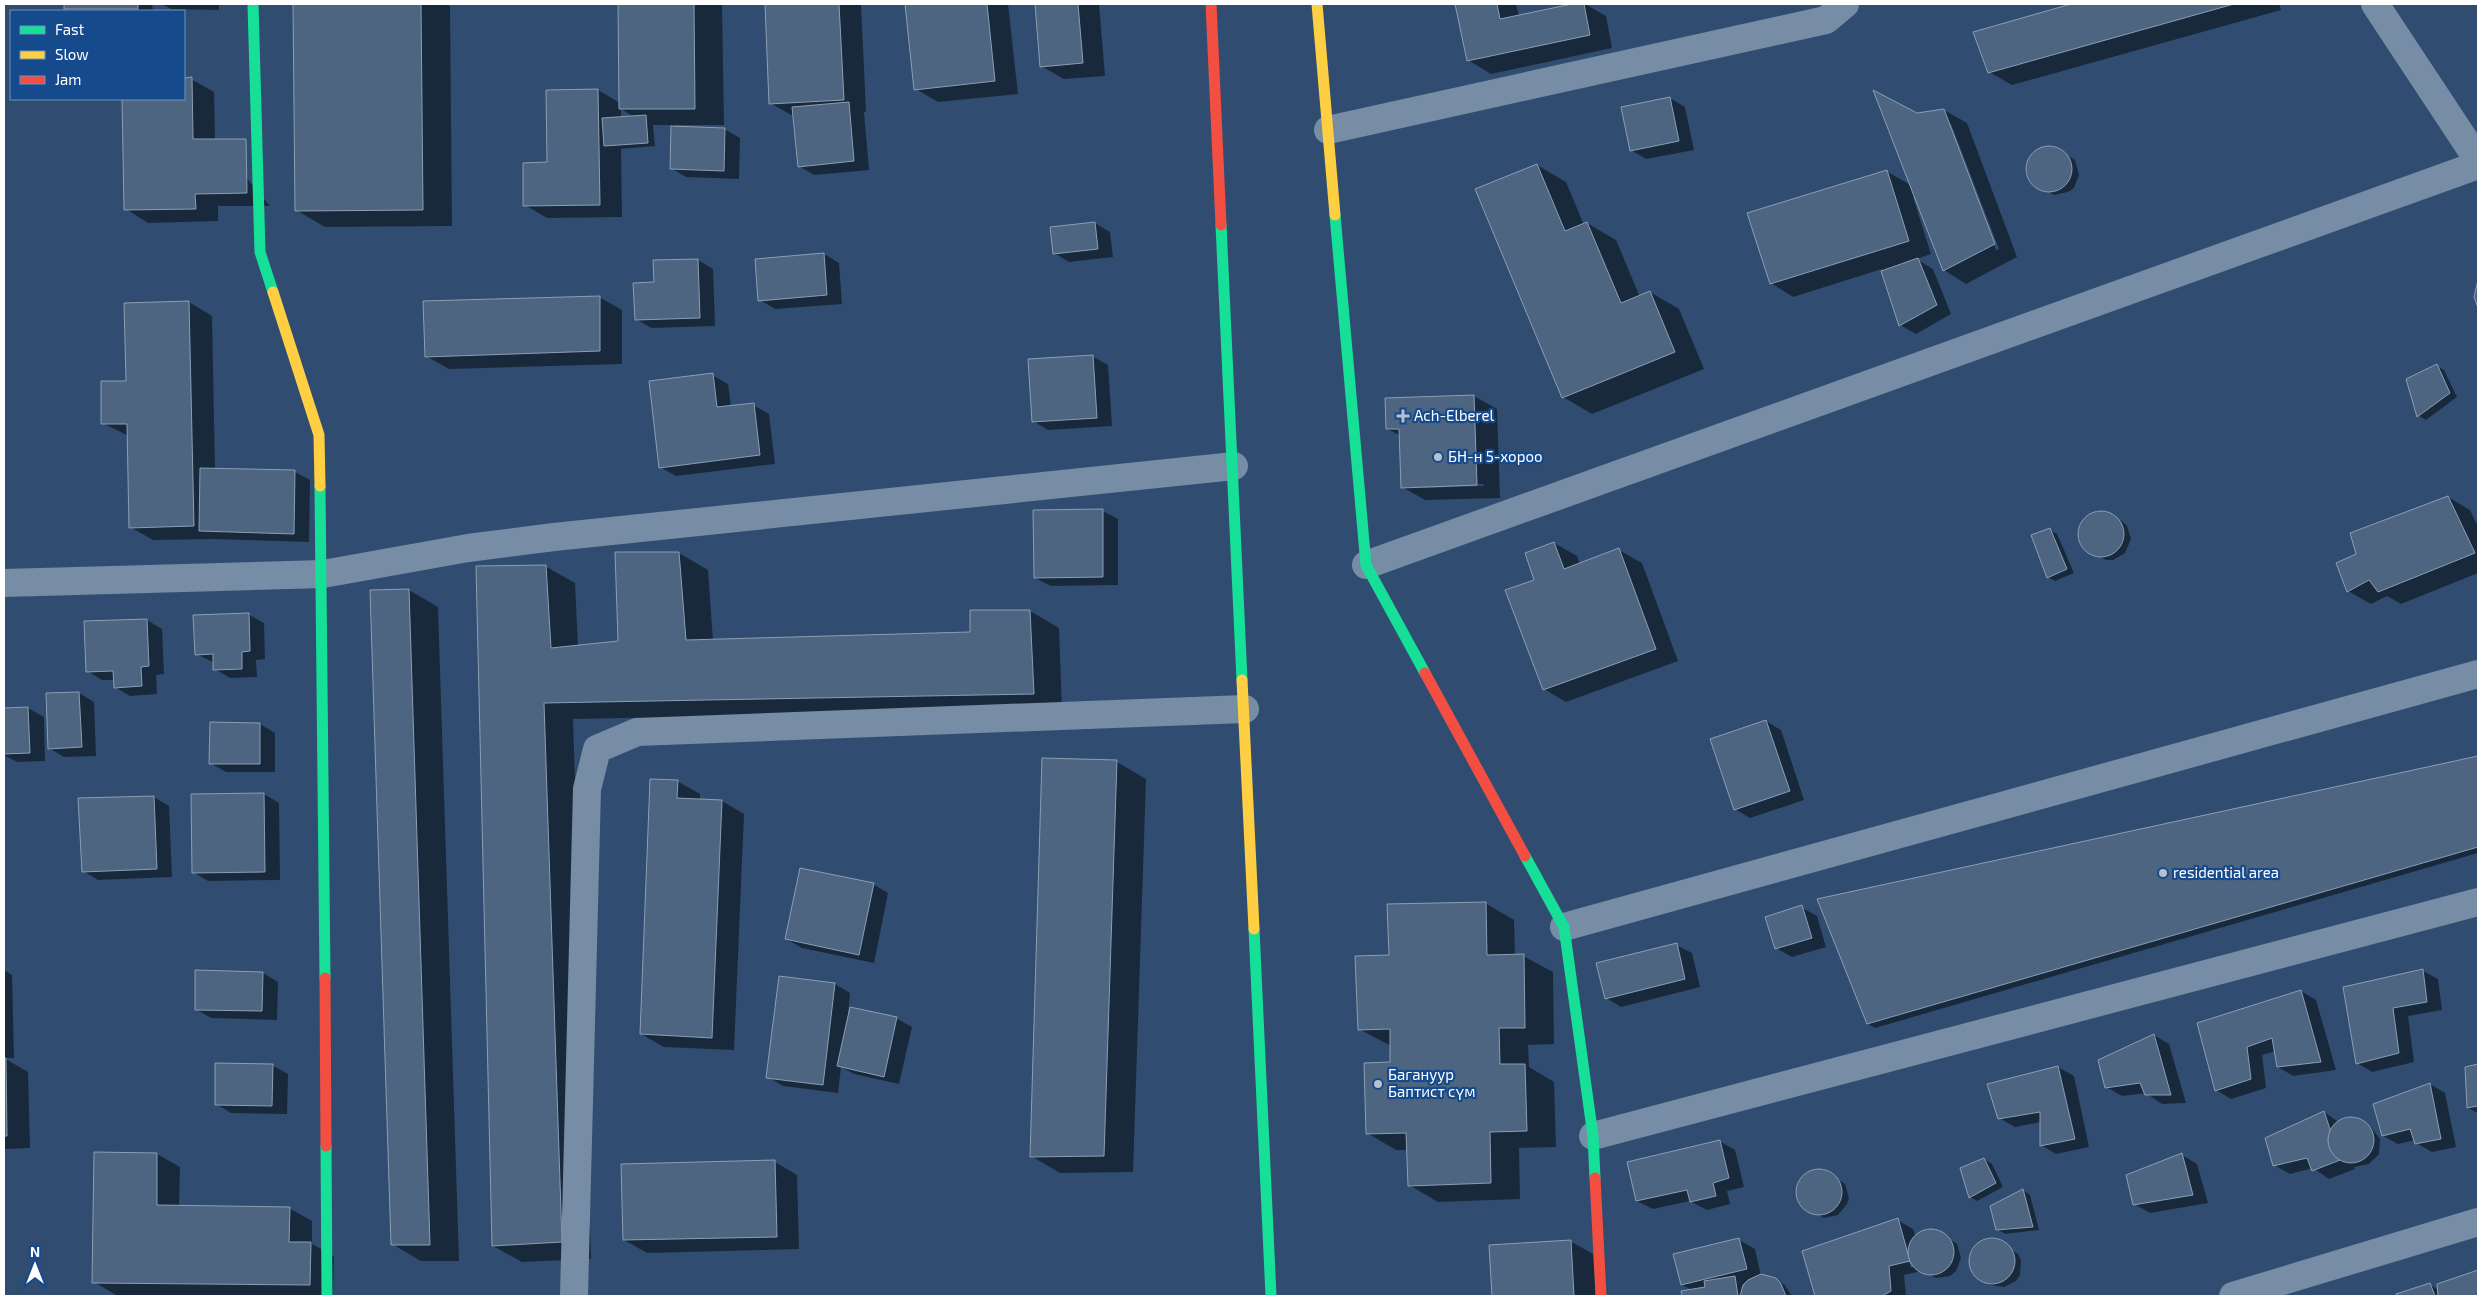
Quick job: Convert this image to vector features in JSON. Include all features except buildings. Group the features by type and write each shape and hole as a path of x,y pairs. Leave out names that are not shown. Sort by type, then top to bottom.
{"street":[{"path":"253,4 260,252 319,435 324,574 327,1296"},
{"path":"1211,4 1234,466 1271,1296"},
{"path":"1317,4 1366,565 1564,927 1593,1136 1601,1296"},
{"path":"1328,130 1826,20 1845,4"},
{"path":"2375,4 2478,160"},
{"path":"1366,565 2478,165"},
{"path":"4,583 324,574 468,548 554,537 1234,466"},
{"path":"1564,927 2478,674"},
{"path":"574,1296 587,789 597,749 637,732 1245,709"},
{"path":"1593,1136 2478,902"},
{"path":"2233,1296 2478,1222"}],"traffic: fast":[{"path":"253,4 260,252 273,292"},
{"path":"1335,215 1366,565 1425,673"},
{"path":"1221,225 1242,680"},
{"path":"320,486 325,978"},
{"path":"1525,856 1564,927 1593,1136 1595,1178"},
{"path":"1254,929 1271,1296"},
{"path":"326,1146 327,1296"}],"traffic: slow":[{"path":"1317,4 1335,215"},
{"path":"273,292 319,435 320,486"},
{"path":"1242,680 1254,929"}],"traffic: jam":[{"path":"1211,4 1221,225"},
{"path":"1425,673 1525,856"},
{"path":"325,978 326,1146"},
{"path":"1595,1178 1601,1296"}],"place":[{"name":"Ach-Elberel","path":"1403,416"},
{"name":"БН-н 5-хороо","path":"1438,457"},
{"name":"residential area","path":"2163,873"},
{"name":"Багануур Баптист сүм","path":"1378,1084"}]}
